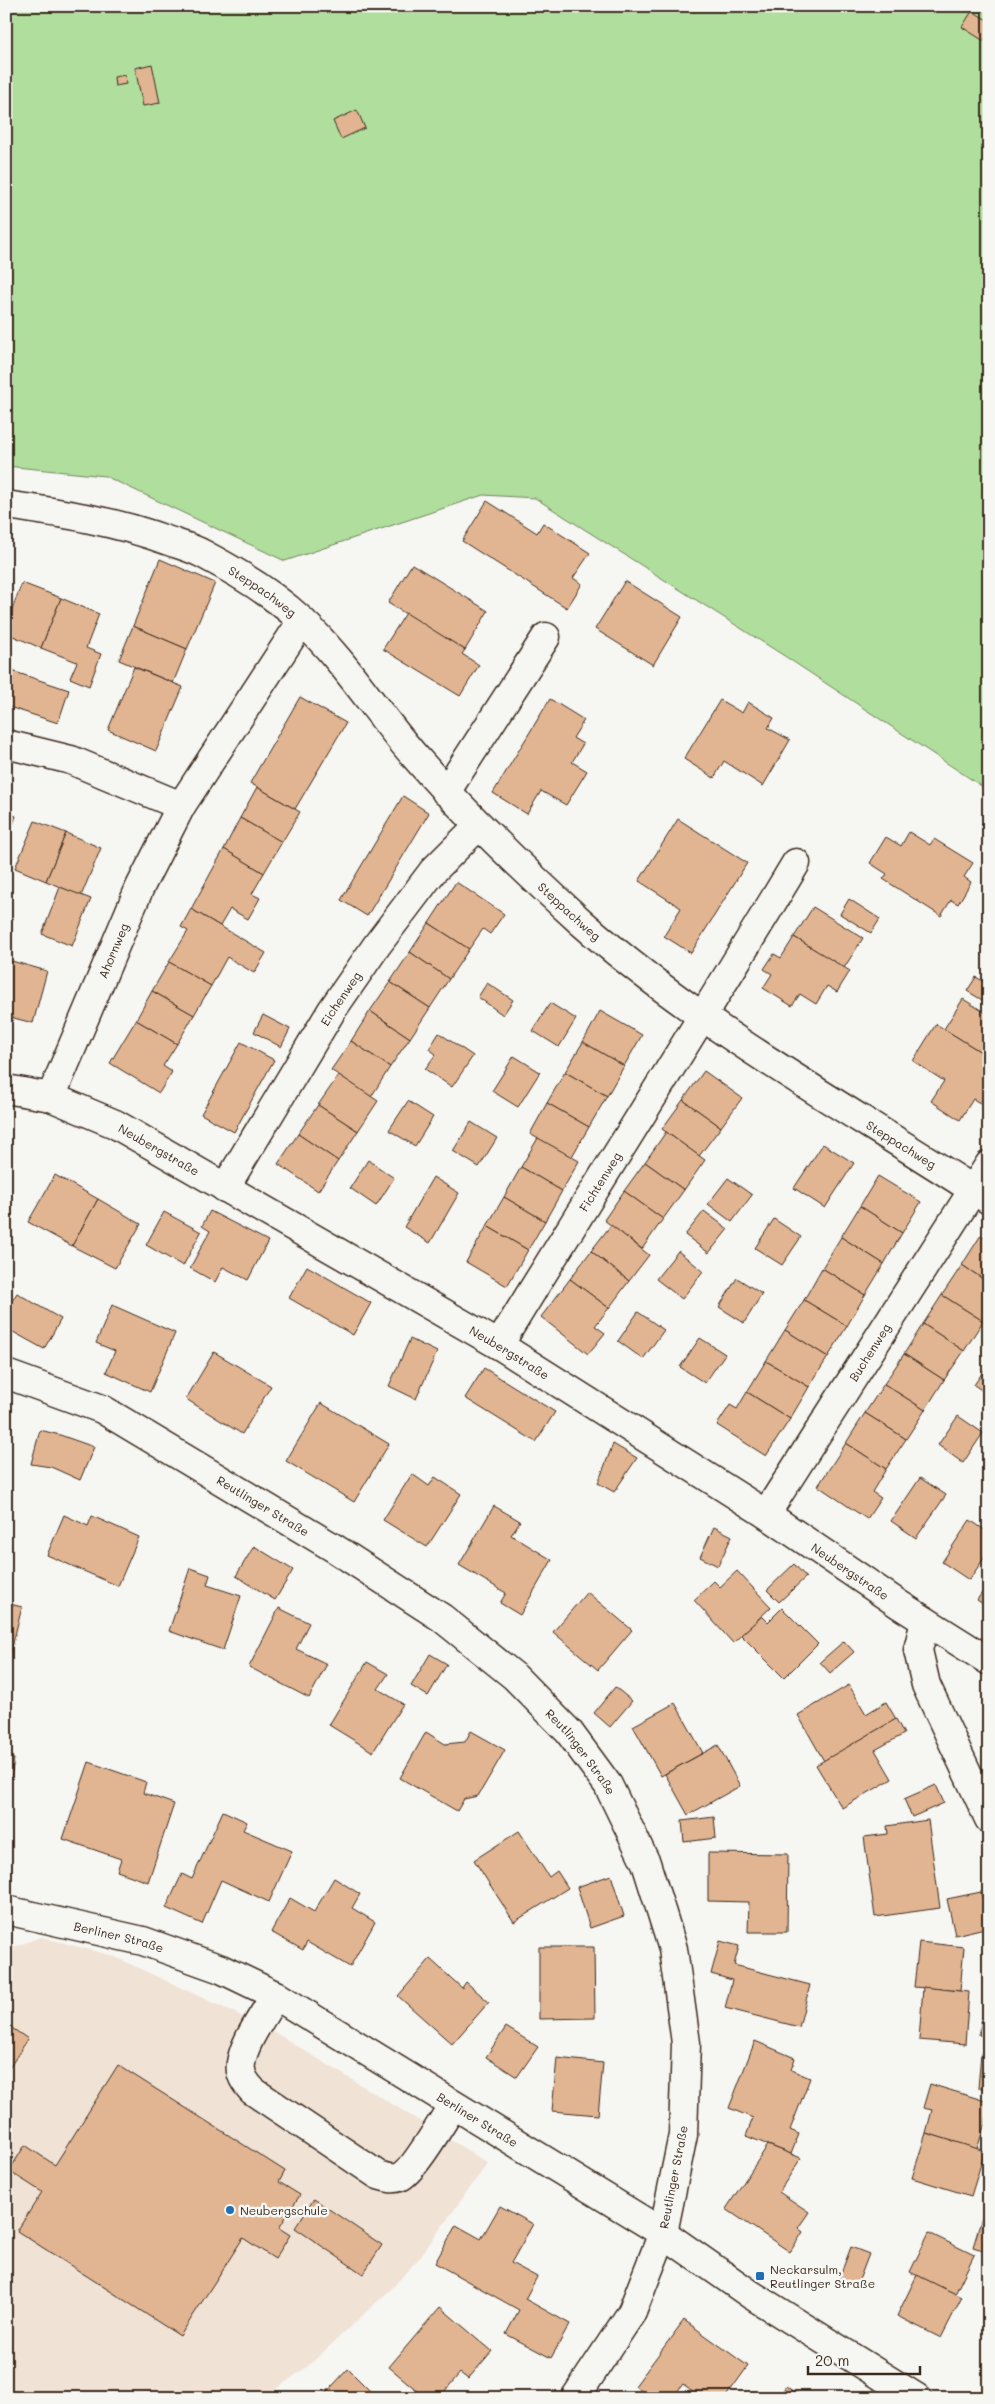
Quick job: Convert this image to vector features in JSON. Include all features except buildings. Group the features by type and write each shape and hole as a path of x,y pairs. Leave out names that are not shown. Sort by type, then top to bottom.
{"street":[{"name":"Steppachweg","path":"6,505 92,518 138,529 200,552 258,587 302,621 351,676 416,758 446,792 479,826 581,922 633,965 704,1018 981,1195"},
{"name":"Ahornweg","path":"50,1097 140,887 181,806 302,621"},
{"path":"446,792 546,637"},
{"path":"6,744 71,760 181,806"},
{"name":"Eichenweg","path":"226,1188 332,1010 377,945 433,871 479,826"},
{"path":"704,1018 796,863"},
{"name":"Fichtenweg","path":"499,1346 628,1133 704,1018"},
{"name":"Neubergstraße","path":"6,1089 50,1097 115,1124 499,1346 766,1514 925,1621 989,1661"},
{"path":"981,1195 989,1165"},
{"name":"Buchenweg","path":"766,1514 981,1195"},
{"name":"Reutlinger Straße","path":"6,1374 102,1409 334,1548 442,1618 514,1676 569,1732 608,1784 646,1863 673,1949 686,2042 683,2135 663,2233 632,2312 575,2398"},
{"path":"925,1621 918,1650 926,1685 989,1819"},
{"name":"Berliner Straße","path":"6,1910 143,1941 221,1969 276,1995 663,2233 750,2294 917,2398"},
{"path":"276,1995 240,2063 245,2082 253,2091 378,2175 390,2178 402,2177 413,2166 453,2105"}],"shaded area":[{"name":"Neubergschule","path":"41,1937 113,1956 271,2030 488,2163 419,2258 390,2290 308,2366 263,2398 6,2398 6,1950"}],"green space":[{"path":"6,6 423,6 425,10 431,6 989,6 989,791 783,655 535,498 483,495 285,561 105,476 6,466"}],"place":[{"name":"Neubergschule","path":"230,2210"},
{"name":"Neckarsulm, Reutlinger Straße","path":"760,2276"}]}
